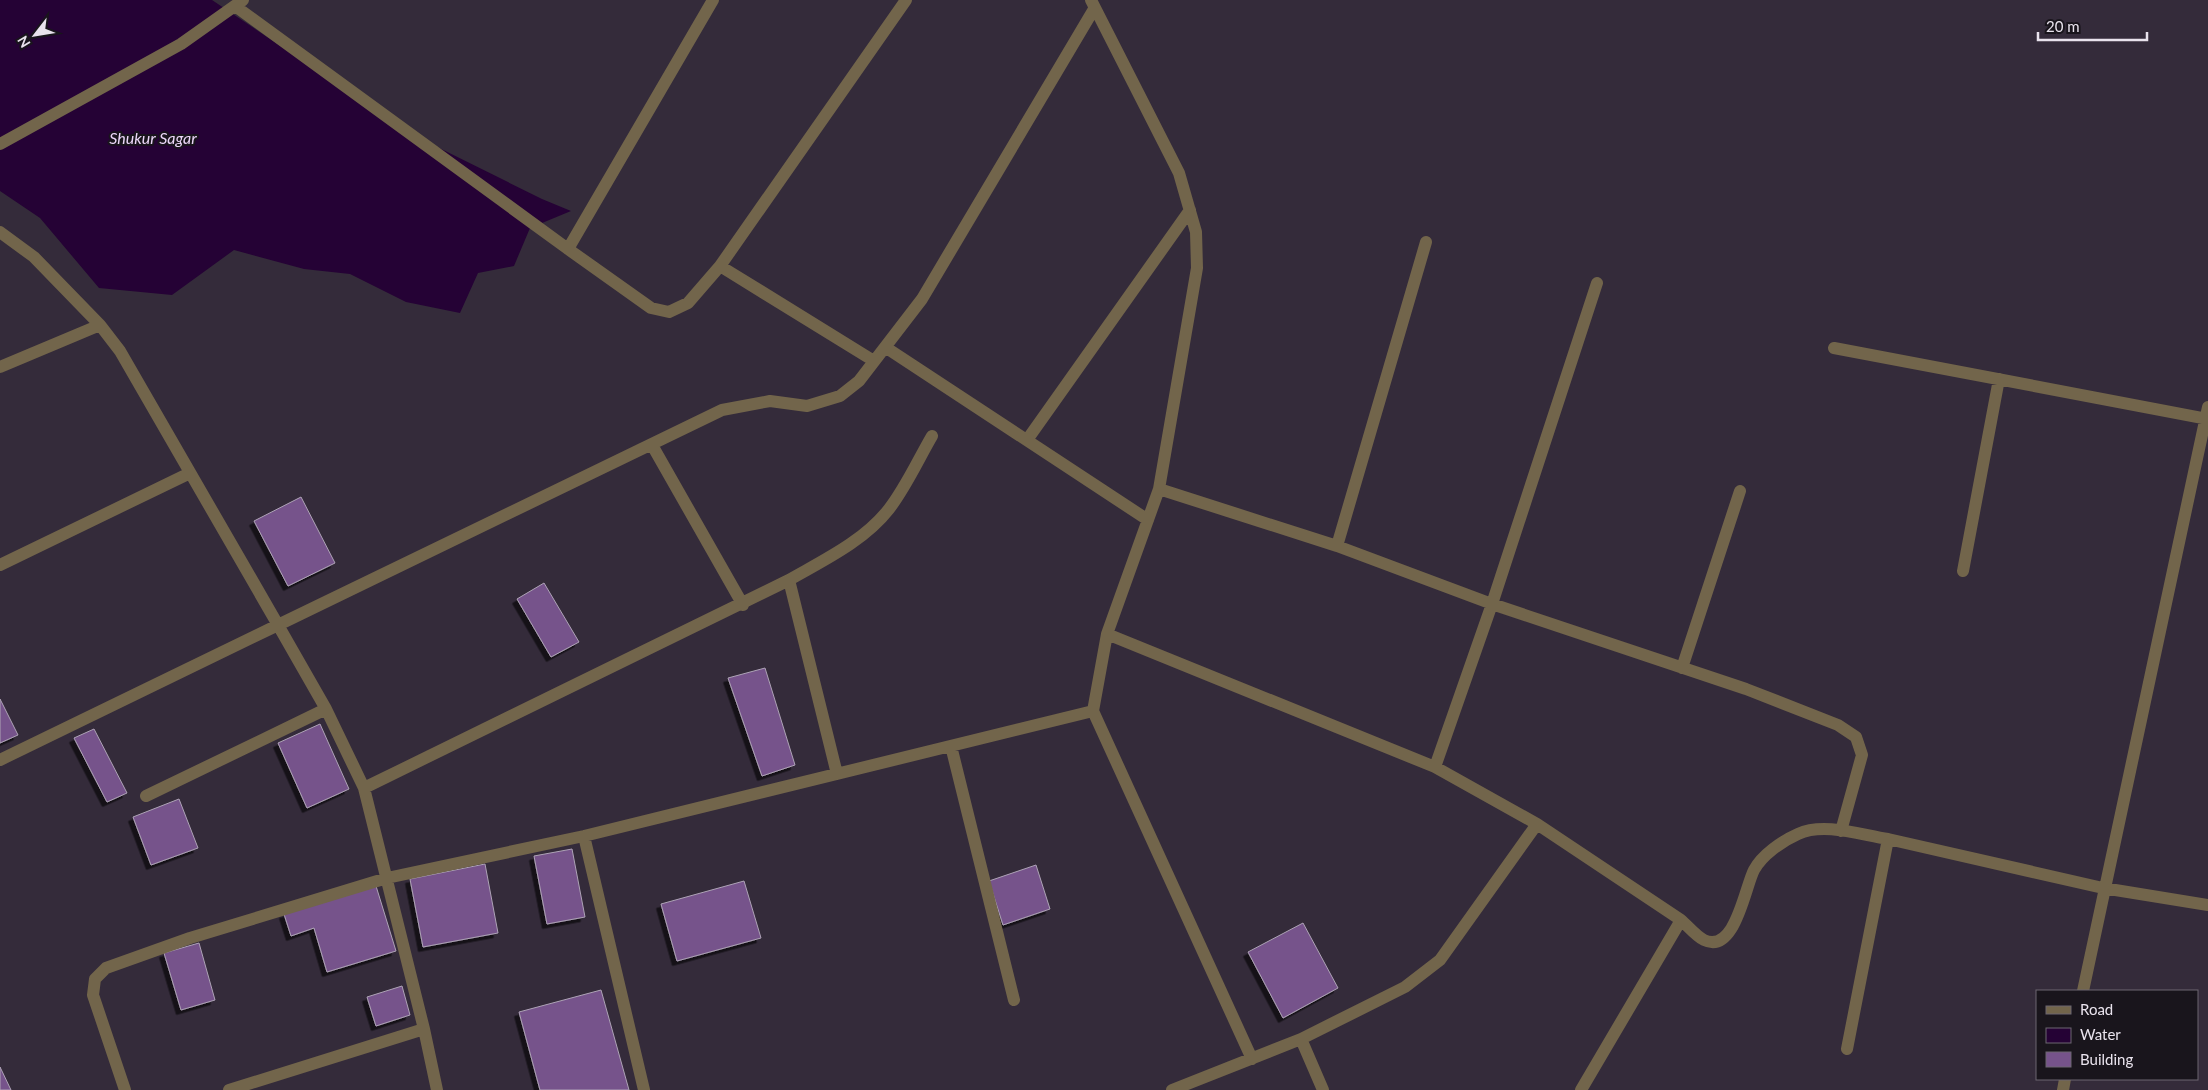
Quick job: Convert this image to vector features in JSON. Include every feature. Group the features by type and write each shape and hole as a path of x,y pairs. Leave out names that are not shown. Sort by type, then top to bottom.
{"street":[{"path":"568,249 712,0"},
{"path":"0,144 181,44 239,3 568,249 651,308 669,312 688,303 720,266 906,0"},
{"path":"1093,4 1180,173 1196,232 1197,268 1159,489 1107,634 1093,711 1252,1059"},
{"path":"0,760 722,410 770,400 807,406 840,396 859,381 922,299 1093,4"},
{"path":"1026,440 1190,210"},
{"path":"0,232 34,257 100,325 120,351 326,710 364,788 424,1029 437,1090"},
{"path":"1337,546 1426,242"},
{"path":"720,266 874,361"},
{"path":"1435,767 1492,604 1598,283"},
{"path":"0,367 100,325"},
{"path":"885,347 1148,520"},
{"path":"1834,348 2207,415 2083,990"},
{"path":"1963,571 1999,379"},
{"path":"364,788 743,605 858,539 889,509 932,436"},
{"path":"652,445 743,605"},
{"path":"0,565 190,473"},
{"path":"1159,489 1337,546 1492,604 1682,668 1838,724 1856,737 1862,755 1841,831"},
{"path":"1682,668 1740,492"},
{"path":"789,580 837,774"},
{"path":"1107,634 1435,767 1537,824 1681,920 1705,940 1720,941 1732,932 1754,869 1775,848 1799,833 1824,828 1888,839 2104,888 2208,905"},
{"path":"146,796 326,710"},
{"path":"125,1090 93,995 95,979 106,968 190,938 387,878 584,836 1093,711"},
{"path":"951,746 1014,1000"},
{"path":"1172,1090 1301,1039 1405,987 1440,960 1537,824"},
{"path":"584,836 644,1090"},
{"path":"1847,1048 1888,839"},
{"path":"1580,1090 1681,920"},
{"path":"229,1090 424,1029"},
{"path":"1301,1039 1323,1090"}],"water":[{"name":"Shukur Sagar","path":"0,0 212,0 413,135 542,199 571,211 530,228 514,266 478,273 460,313 406,302 350,274 304,269 234,250 172,295 99,288 40,218 0,191"}],"building":[{"path":"301,497 335,563 288,586 254,521"},
{"path":"544,583 579,642 551,657 517,599"},
{"path":"765,668 795,765 762,776 728,678"},
{"path":"0,699 18,735 0,743"},
{"path":"320,724 349,789 307,808 278,743"},
{"path":"94,729 127,793 107,802 74,738"},
{"path":"179,799 198,848 151,865 133,817"},
{"path":"572,849 585,917 547,924 534,856"},
{"path":"485,864 498,933 423,947 410,879"},
{"path":"1036,865 1050,909 1003,925 989,881"},
{"path":"744,881 761,938 677,961 661,904"},
{"path":"376,886 396,951 327,972 314,928 291,936 284,914"},
{"path":"1303,923 1338,988 1283,1018 1248,952"},
{"path":"199,943 215,1000 181,1010 164,953"},
{"path":"402,986 410,1015 376,1026 367,997"},
{"path":"601,990 629,1090 540,1090 519,1012"},
{"path":"0,1067 11,1090 0,1090"}]}
